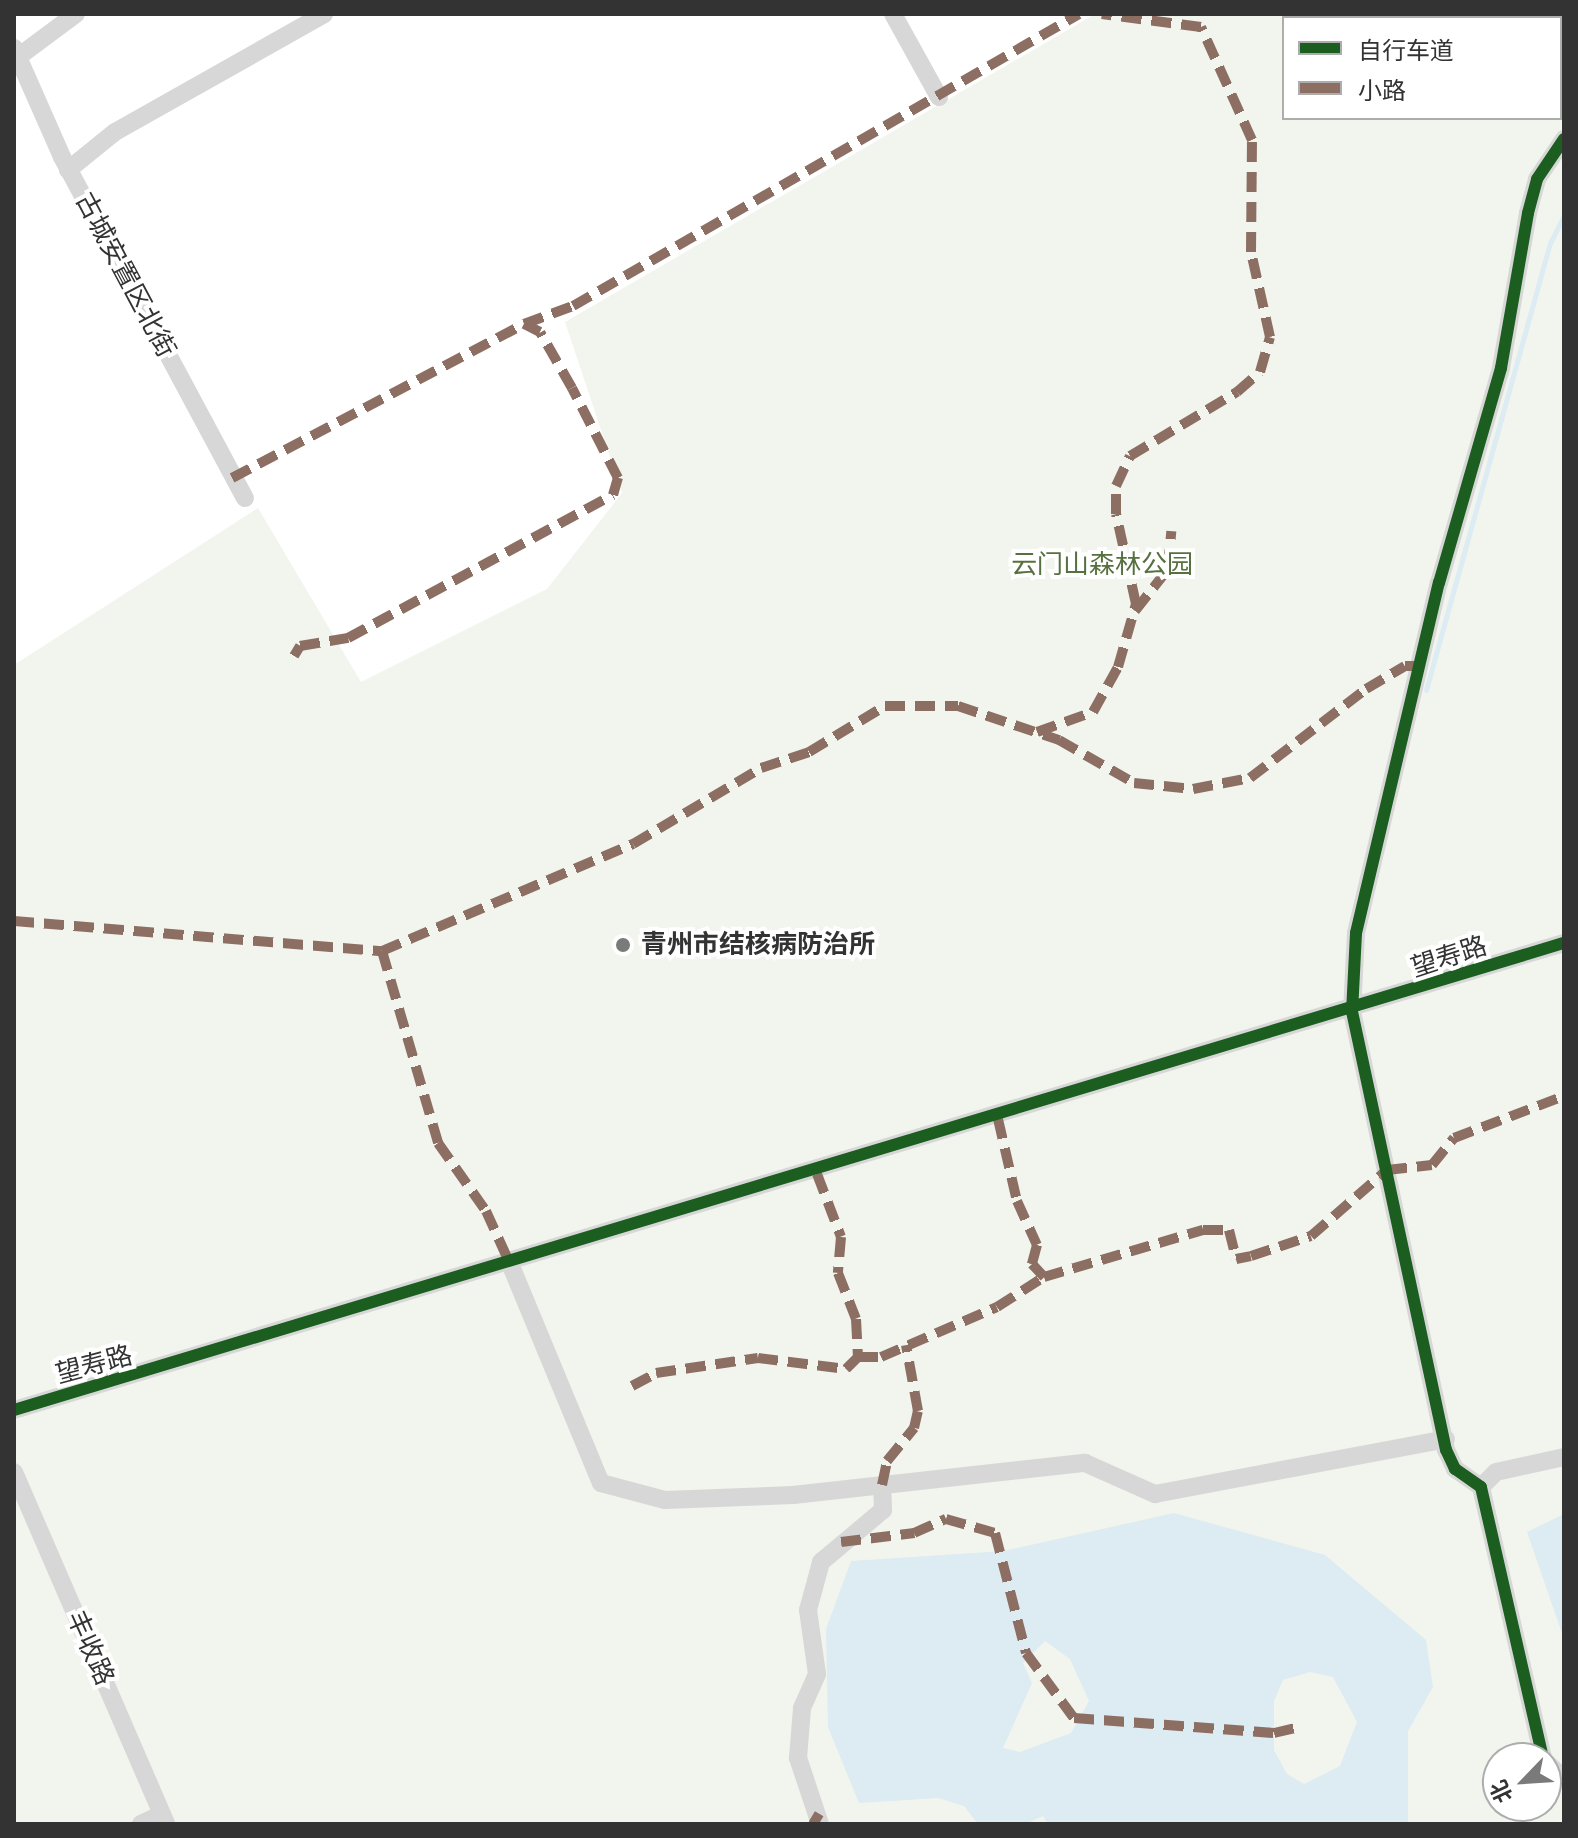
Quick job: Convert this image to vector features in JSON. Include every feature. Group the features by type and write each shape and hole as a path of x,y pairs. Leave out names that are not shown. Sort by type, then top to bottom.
{"street":[{"path":"16,52 76,14"},
{"path":"68,170 115,132 324,14"},
{"path":"893,14 939,97"},
{"name":"古城安置区北街","path":"16,52 68,170 245,498"},
{"path":"1540,1742 1481,1487 1455,1469 1446,1439 1352,1012 1356,933 1439,583 1501,368 1528,213 1537,179 1564,139"},
{"name":"望寿路","path":"14,1410 511,1266 1352,1012 1564,943"},
{"path":"511,1266 601,1483 665,1500 882,1485 1085,1463 1155,1494 1302,1472 1446,1439"},
{"path":"1481,1487 1496,1472 1564,1457"},
{"name":"丰收路","path":"14,1472 164,1819"},
{"path":"820,1824 798,1758 802,1708 817,1674 808,1610 821,1562 883,1510 882,1485"},
{"path":"141,1824 164,1819"}],"green space":[{"name":"云门山森林公园","path":"1095,14 1564,14 1564,1824 14,1824 14,665 258,508 361,682 547,589 622,493 565,322"}],"shaded area":[{"path":"1174,1513 1325,1555 1426,1640 1433,1687 1408,1731 1408,1824 1048,1824 1043,1816 1025,1824 978,1824 964,1806 938,1798 859,1803 828,1727 826,1629 851,1561 1004,1551","holes":["1045,1641 1070,1659 1089,1701 1071,1733 1020,1752 1003,1748 1032,1683 1023,1663","1310,1672 1333,1677 1357,1722 1340,1766 1304,1784 1287,1774 1274,1750 1274,1701 1283,1680"]},
{"path":"1564,1514 1564,1639 1527,1532"}],"waterway":[{"path":"1426,690 1550,243 1564,216"}],"marked path":[{"path":"232,478 524,324 573,306 1079,14"},
{"path":"1037,732 1093,712 1118,667 1136,604 1116,514 1116,486 1130,456 1237,392 1260,372 1270,337 1251,252 1252,140 1201,27 1102,14"},
{"path":"294,656 300,646 348,638 613,495 618,478 572,388 540,332 524,324"},
{"path":"1135,611 1168,569 1171,531"},
{"path":"14,921 382,951 633,844 761,768 809,752 885,706 958,706 1059,740 1134,783 1193,789 1250,778 1366,689 1405,666 1421,666"},
{"path":"382,951 438,1143 486,1211 511,1266"},
{"path":"632,1386 656,1373 758,1358 846,1369 858,1357 881,1357 997,1307 1044,1277 1203,1230 1229,1230 1236,1259 1251,1256 1311,1236 1387,1170 1432,1165 1454,1138 1564,1096"},
{"path":"998,1119 1017,1201 1037,1245 1032,1264 1044,1277"},
{"path":"817,1174 841,1237 838,1273 856,1319 858,1357"},
{"path":"882,1485 887,1461 914,1428 918,1411 906,1345"},
{"path":"841,1542 914,1533 946,1519 995,1533 1026,1653 1074,1718 1274,1733 1301,1727"},
{"path":"813,1824 819,1814"}],"cycle path":[{"path":"1539,1742 1481,1487 1455,1469 1446,1450 1352,1012 1356,933 1439,583 1501,368 1528,213 1537,179 1564,139"},
{"path":"14,1410 1564,943"}],"place":[{"name":"青州市结核病防治所","path":"623,945"}]}
